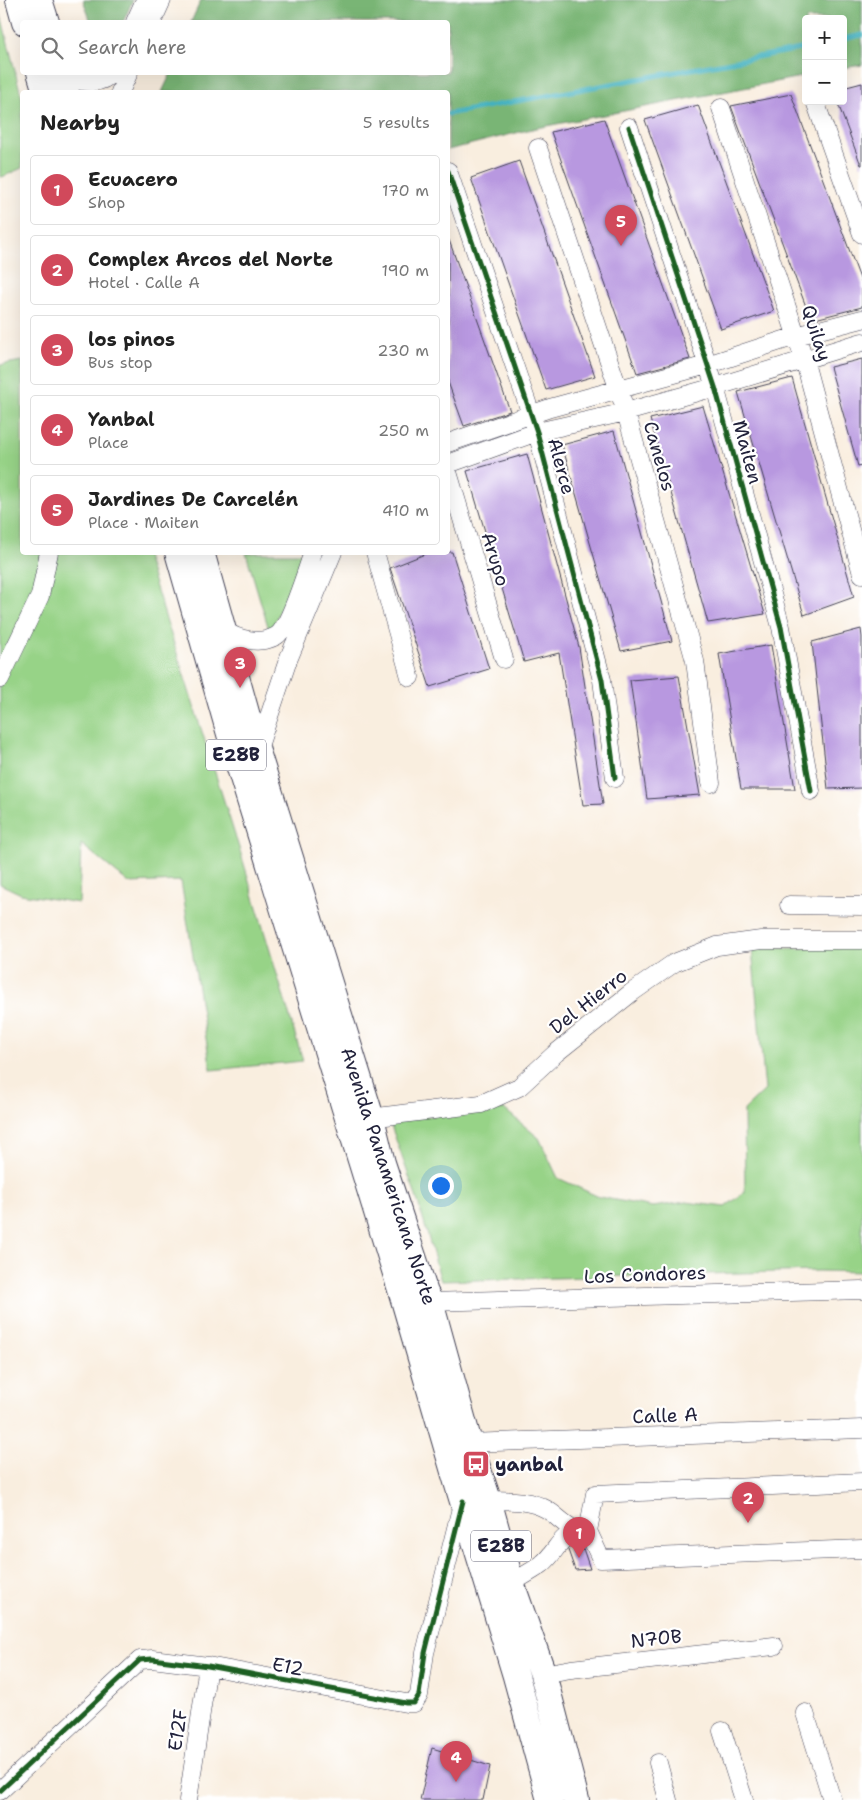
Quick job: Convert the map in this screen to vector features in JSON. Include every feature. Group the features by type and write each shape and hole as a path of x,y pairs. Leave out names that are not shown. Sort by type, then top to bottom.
{"main road":[{"path":"19,0 25,20"},
{"path":"39,0 45,20"},
{"name":"Avenida Panamericana Norte","path":"179,555 236,755 360,1119 382,1163 425,1293 430,1302 469,1443 476,1500 516,1676 550,1800"},
{"name":"Avenida Panamericana Norte","path":"203,555 360,1119 402,1293 476,1500 511,1583 543,1674 576,1800"}],"street":[{"path":"136,20 145,0"},
{"path":"153,20 162,0"},
{"path":"55,81 97,83 107,79 110,75"},
{"path":"121,90 128,75"},
{"path":"816,105 862,234"},
{"name":"Quilay","path":"721,108 804,359 862,574"},
{"name":"Maiten","path":"629,127 715,387 781,626 810,791"},
{"name":"Canelos","path":"538,148 626,412 695,662 711,783"},
{"name":"Alerce","path":"450,177 537,432 602,680 615,778"},
{"path":"450,442 532,414 707,365 796,336 862,319"},
{"path":"450,463 537,432 626,412 862,342"},
{"name":"Arupo","path":"450,479 504,659"},
{"path":"0,679 40,596 48,555"},
{"path":"224,630 244,640 263,640 277,636 287,621 312,555"},
{"path":"257,752 288,660 332,555"},
{"path":"376,555 410,677"},
{"path":"789,905 862,906"},
{"name":"Del Hierro","path":"360,1119 481,1104 519,1087 556,1053 638,988 674,963 717,946 761,940 862,940"},
{"name":"Los Condores","path":"430,1302 862,1290"},
{"name":"Calle A","path":"469,1443 862,1429"},
{"path":"583,1531 595,1494 862,1482"},
{"path":"476,1500 529,1502 547,1510 566,1526 583,1531 601,1559 862,1549"},
{"name":"E12","path":"0,1791 140,1660 152,1659 208,1666 406,1703 414,1702 419,1695 425,1653 476,1500"},
{"path":"511,1583 542,1564 566,1536 583,1531"},
{"name":"N70B","path":"543,1674 571,1669 774,1646"},
{"name":"E12F","path":"188,1800 208,1666"},
{"path":"805,1713 832,1800"},
{"path":"722,1731 744,1800"},
{"path":"658,1763 668,1800"}],"green space":[{"path":"83,0 133,0 124,20 90,20"},
{"path":"201,0 862,0 862,65 847,67 847,15 802,15 802,77 536,128 450,150 450,90 163,90 170,75 450,75 450,20 192,20"},
{"path":"0,11 20,91 20,169 2,177 0,176"},
{"path":"20,361 20,555 146,555 241,854 303,1061 211,1070 181,881 129,883 81,844 79,903 21,894 0,884 0,365"},
{"path":"247,555 303,555 270,633"},
{"path":"862,947 862,1272 818,1271 441,1281 418,1202 389,1120 504,1109 539,1138 558,1178 599,1197 653,1207 686,1202 725,1207 745,1192 744,1110 765,1090 752,949"}],"building":[{"path":"862,83 862,165 838,105 847,105 847,87"},
{"path":"791,94 862,284 862,307 811,320 731,106"},
{"path":"698,105 774,311 721,329 645,120"},
{"path":"604,119 690,359 637,373 551,132"},
{"path":"519,161 595,376 546,390 471,178"},
{"path":"450,243 510,411 464,426 450,388"},
{"path":"862,359 862,465 858,466 830,367"},
{"path":"792,378 854,597 804,615 738,392"},
{"path":"703,406 765,614 708,623 650,419"},
{"path":"614,431 672,641 621,651 562,445"},
{"path":"527,454 579,647 603,804 583,805 559,653 524,662 467,471"},
{"path":"450,552 452,552 489,669 430,687 390,568 422,555 450,555"},
{"path":"861,629 862,788 828,789 812,642"},
{"path":"771,645 795,789 741,789 719,654"},
{"path":"679,676 700,795 647,799 630,680"},
{"path":"581,1543 590,1569 575,1570 568,1550 574,1544"},
{"path":"432,1748 490,1766 483,1800 420,1800"}],"waterway":[{"path":"847,38 862,35"},
{"path":"450,114 802,49"}],"cycle path":[{"path":"629,127 715,387 781,627 811,791"},
{"path":"450,177 537,432 602,680 615,778"},
{"path":"0,1791 140,1660 152,1659 208,1666 414,1703 419,1695 425,1653 463,1501"}],"place":[{"name":"Jardines De Carcelén","path":"621,246"},
{"name":"los pinos","path":"240,688"},
{"name":"yanbal","path":"476,1464"},
{"name":"Complex Arcos del Norte","path":"748,1523"},
{"name":"Ecuacero","path":"579,1558"},
{"name":"Yanbal","path":"456,1782"}]}
